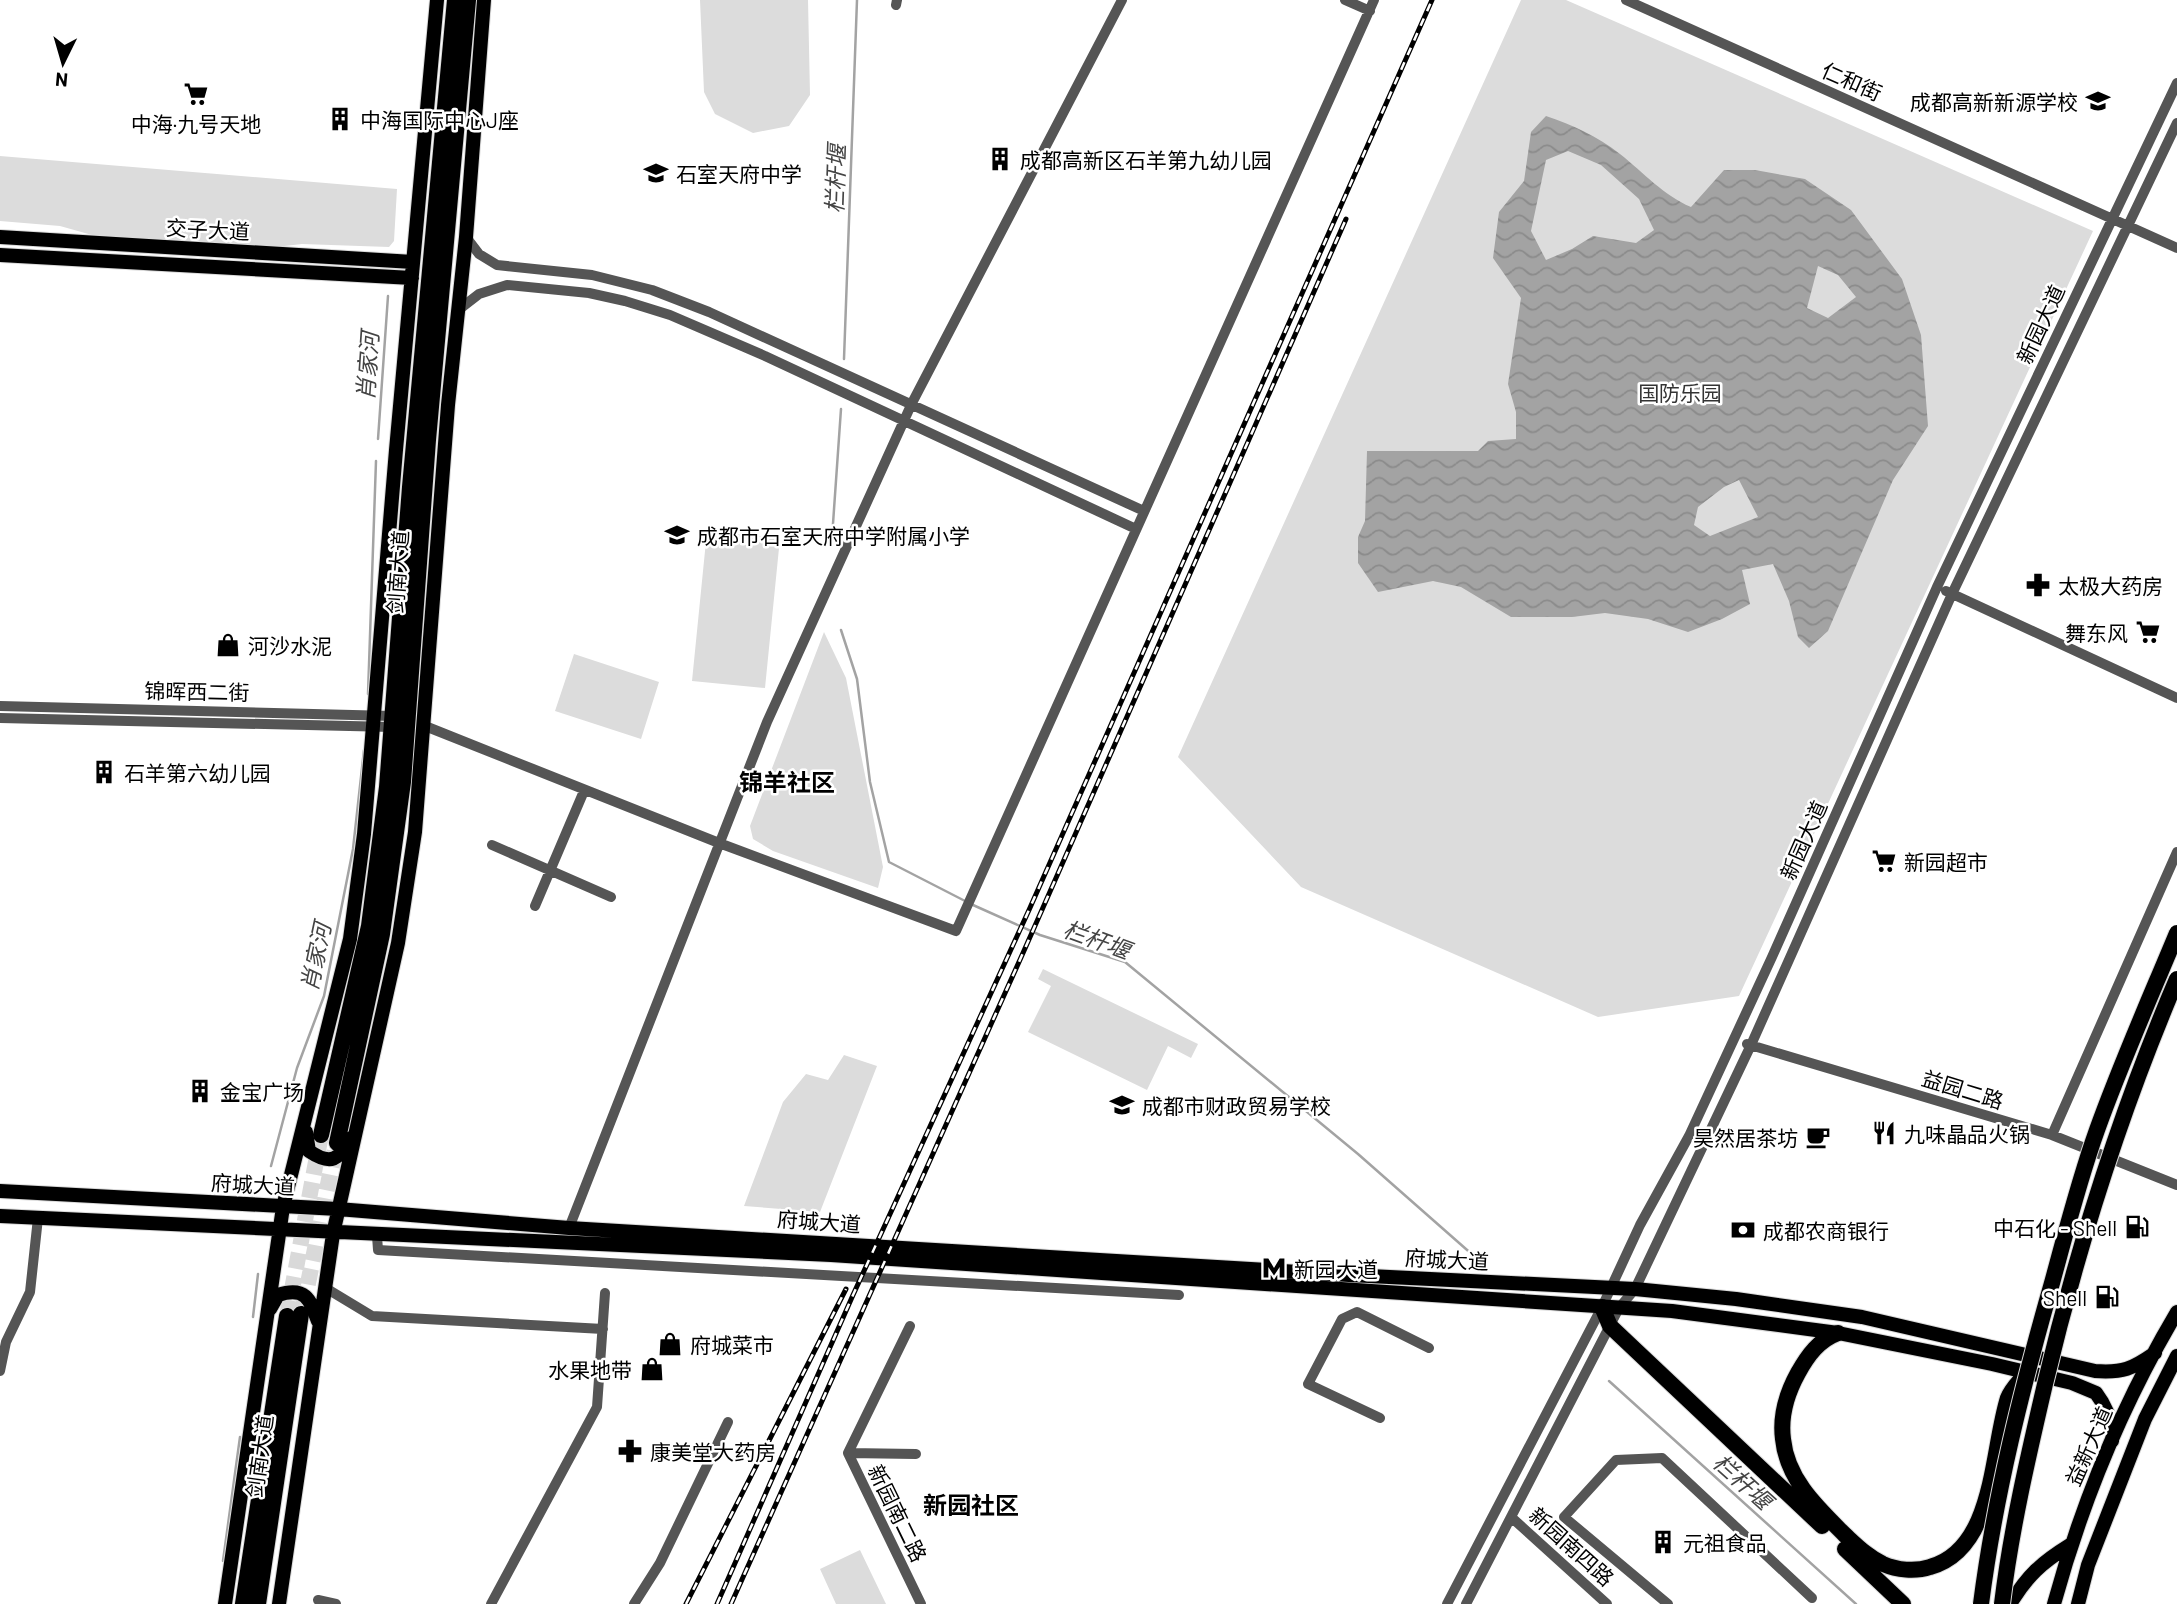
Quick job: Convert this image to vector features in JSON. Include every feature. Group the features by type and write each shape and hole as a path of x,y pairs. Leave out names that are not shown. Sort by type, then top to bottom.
{"highway":[{"name":"剑南大道","path":"321,1135 369,926 395,785 392,721 410,487 455,0"},
{"name":"剑南大道","path":"337,1143 382,934 468,0"},
{"path":"1981,1604 1999,1502 2027,1372 2078,1189 2096,1131 2177,933"},
{"path":"2002,1604 2023,1484 2066,1300 2103,1177 2162,1013 2177,979"},
{"path":"2162,1013 2177,998"},
{"path":"1602,1307 1610,1326 1870,1564 1920,1569 1951,1558 1966,1544 1980,1519 2009,1395 2027,1372"},
{"name":"剑南大道","path":"243,1604 294,1315 258,1604"},
{"path":"1838,1333 1823,1340 1798,1373 1785,1407 1783,1441 1792,1470 1809,1499 1860,1549 1903,1604"}],"main road":[{"path":"225,1604 283,1207 350,939 365,834 396,450 437,0"},
{"path":"279,1604 333,1234 398,943 415,832 448,405 466,237 484,0"},
{"name":"交子大道","path":"0,237 413,262"},
{"name":"交子大道","path":"0,255 412,278"},
{"path":"428,440 448,405"},
{"path":"396,450 410,487"},
{"path":"395,785 415,832"},
{"path":"365,834 395,785"},
{"path":"306,1116 309,1151 321,1159 339,1156 357,1128"},
{"name":"府城大道","path":"0,1191 338,1209 569,1228 1349,1275 1635,1289 1736,1299 1863,1317 2095,1371 2115,1372 2134,1368 2155,1353"},
{"name":"府城大道","path":"0,1216 333,1234 831,1255 1698,1314 1838,1333 2072,1383 2096,1393 2110,1418 2112,1441"},
{"path":"266,1318 278,1295 296,1292 304,1294 310,1301 319,1322"},
{"name":"益新大道","path":"2054,1604 2070,1545 2092,1486 2177,1312"},
{"name":"益新大道","path":"2080,1602 2088,1565 2146,1419 2177,1356"},
{"path":"2010,1604 2024,1581 2043,1562 2070,1545"}],"street":[{"path":"569,1228 767,722 912,403 1122,0"},
{"path":"425,726 584,791 956,931 1372,5 1345,0"},
{"name":"仁和街","path":"1626,0 2177,248"},
{"name":"新园大道","path":"1447,1604 1602,1307 1640,1225 1689,1136 1937,587 2177,83"},
{"name":"新园大道","path":"1470,1602 1619,1308 1635,1289 1751,1045 1952,594 2177,124"},
{"path":"466,237 479,254 497,265 592,275 652,290 709,312 1144,511"},
{"path":"457,311 479,294 507,285 589,293 625,300 694,324 1136,529"},
{"path":"1937,587 2177,698"},
{"name":"锦晖西二街","path":"0,706 374,721"},
{"name":"锦晖西二街","path":"0,718 392,721"},
{"path":"535,906 584,791"},
{"path":"492,845 611,897"},
{"path":"2052,1135 2177,852"},
{"name":"益园二路","path":"1735,1039 2052,1135 2177,1185"},
{"path":"0,1371 6,1342 30,1292 38,1218"},
{"path":"377,1236 378,1250 1179,1296"},
{"path":"324,1287 372,1316 603,1329"},
{"path":"491,1604 597,1407 605,1293"},
{"path":"1380,1418 1308,1384 1342,1319 1357,1312 1429,1349"},
{"name":"新园南二路","path":"910,1326 848,1453 921,1604"},
{"path":"634,1604 660,1563 729,1422"},
{"path":"848,1453 916,1454"},
{"path":"1668,1604 1564,1517 1616,1460 1662,1458 1812,1598"},
{"name":"新园南四路","path":"1511,1517 1607,1604"},
{"path":"318,1600 336,1604"}],"green space":[{"path":"700,0 808,0 810,95 789,126 753,133 715,114 704,92"},
{"name":"国防乐园","path":"1521,0 1566,0 2093,231 1739,996 1598,1017 1301,887 1178,757"},
{"path":"0,156 397,189 394,241 389,247 302,244 276,247 92,235 60,226 0,221"},
{"path":"707,531 780,538 765,688 692,681"},
{"path":"824,632 846,678 883,867 878,888 773,851 753,839 750,826"},
{"path":"574,654 659,682 641,739 555,711"},
{"path":"1043,969 1198,1044 1191,1058 1168,1046 1147,1090 1028,1032 1051,986 1038,979"},
{"path":"844,1055 877,1066 820,1212 744,1206 783,1102 806,1074 828,1080"},
{"path":"860,1550 886,1604 836,1604 820,1569"}],"water":[{"path":"1546,116 1575,127 1594,136 1663,190 1691,207 1724,170 1755,170 1805,179 1851,210 1902,279 1921,335 1928,426 1893,480 1828,631 1809,648 1798,637 1789,601 1773,564 1742,570 1750,604 1722,619 1688,632 1648,619 1605,613 1572,617 1511,617 1461,587 1433,581 1378,592 1358,563 1358,537 1365,521 1367,451 1478,451 1488,441 1516,439 1516,412 1508,384 1521,298 1493,258 1499,212 1524,181 1531,132","holes":["1568,151 1601,165 1639,199 1654,230 1636,243 1593,236 1546,260 1531,231 1546,160","1818,266 1838,275 1856,297 1828,318 1807,308","1739,480 1758,517 1710,536 1694,525 1698,507 1724,487"]}],"waterway":[{"name":"栏杆堰","path":"844,359 857,0"},
{"name":"肖家河","path":"378,439 388,296"},
{"name":"栏杆堰","path":"832,538 841,409"},
{"name":"肖家河","path":"368,694 376,461"},
{"name":"栏杆堰","path":"841,630 857,679 870,782 889,862 967,902"},
{"name":"肖家河","path":"271,1166 297,1068 324,996 353,849 364,750"},
{"name":"栏杆堰","path":"973,905 1040,935 1125,962 1358,1154 1483,1264"},
{"name":"肖家河","path":"253,1317 258,1274"},
{"name":"栏杆堰","path":"1609,1381 1856,1604"},
{"name":"肖家河","path":"223,1561 240,1437"}],"tunnel":[{"path":"287,1316 321,1135"},
{"path":"303,1308 336,1145"}],"railway":[{"path":"717,1604 853,1295 1029,910 1432,0"},
{"path":"731,1604 1023,953 1346,219"},
{"path":"686,1604 846,1289"}],"place":[{"name":"中海·九号天地","path":"196,94"},
{"name":"成都高新新源学校","path":"2098,101"},
{"name":"中海国际中心J座","path":"340,119"},
{"name":"成都高新区石羊第九幼儿园","path":"1000,159"},
{"name":"石室天府中学","path":"656,173"},
{"name":"成都市石室天府中学附属小学","path":"677,535"},
{"name":"太极大药房","path":"2038,585"},
{"name":"舞东风","path":"2148,632"},
{"name":"河沙水泥","path":"228,645"},
{"name":"石羊第六幼儿园","path":"104,772"},
{"name":"新园超市","path":"1884,861"},
{"name":"金宝广场","path":"200,1091"},
{"name":"成都市财政贸易学校","path":"1122,1105"},
{"name":"九味晶品火锅","path":"1884,1133"},
{"name":"昊然居茶坊","path":"1818,1137"},
{"name":"中石化 - Shell","path":"2137,1227"},
{"name":"成都农商银行","path":"1743,1230"},
{"name":"新园大道","path":"1274,1268"},
{"name":"Shell","path":"2107,1297"},
{"name":"府城菜市","path":"670,1344"},
{"name":"水果地带","path":"652,1369"},
{"name":"康美堂大药房","path":"630,1451"},
{"name":"元祖食品","path":"1663,1542"}],"district":[{"name":"锦羊社区","path":"787,781"},
{"name":"新园社区","path":"971,1504"}]}
